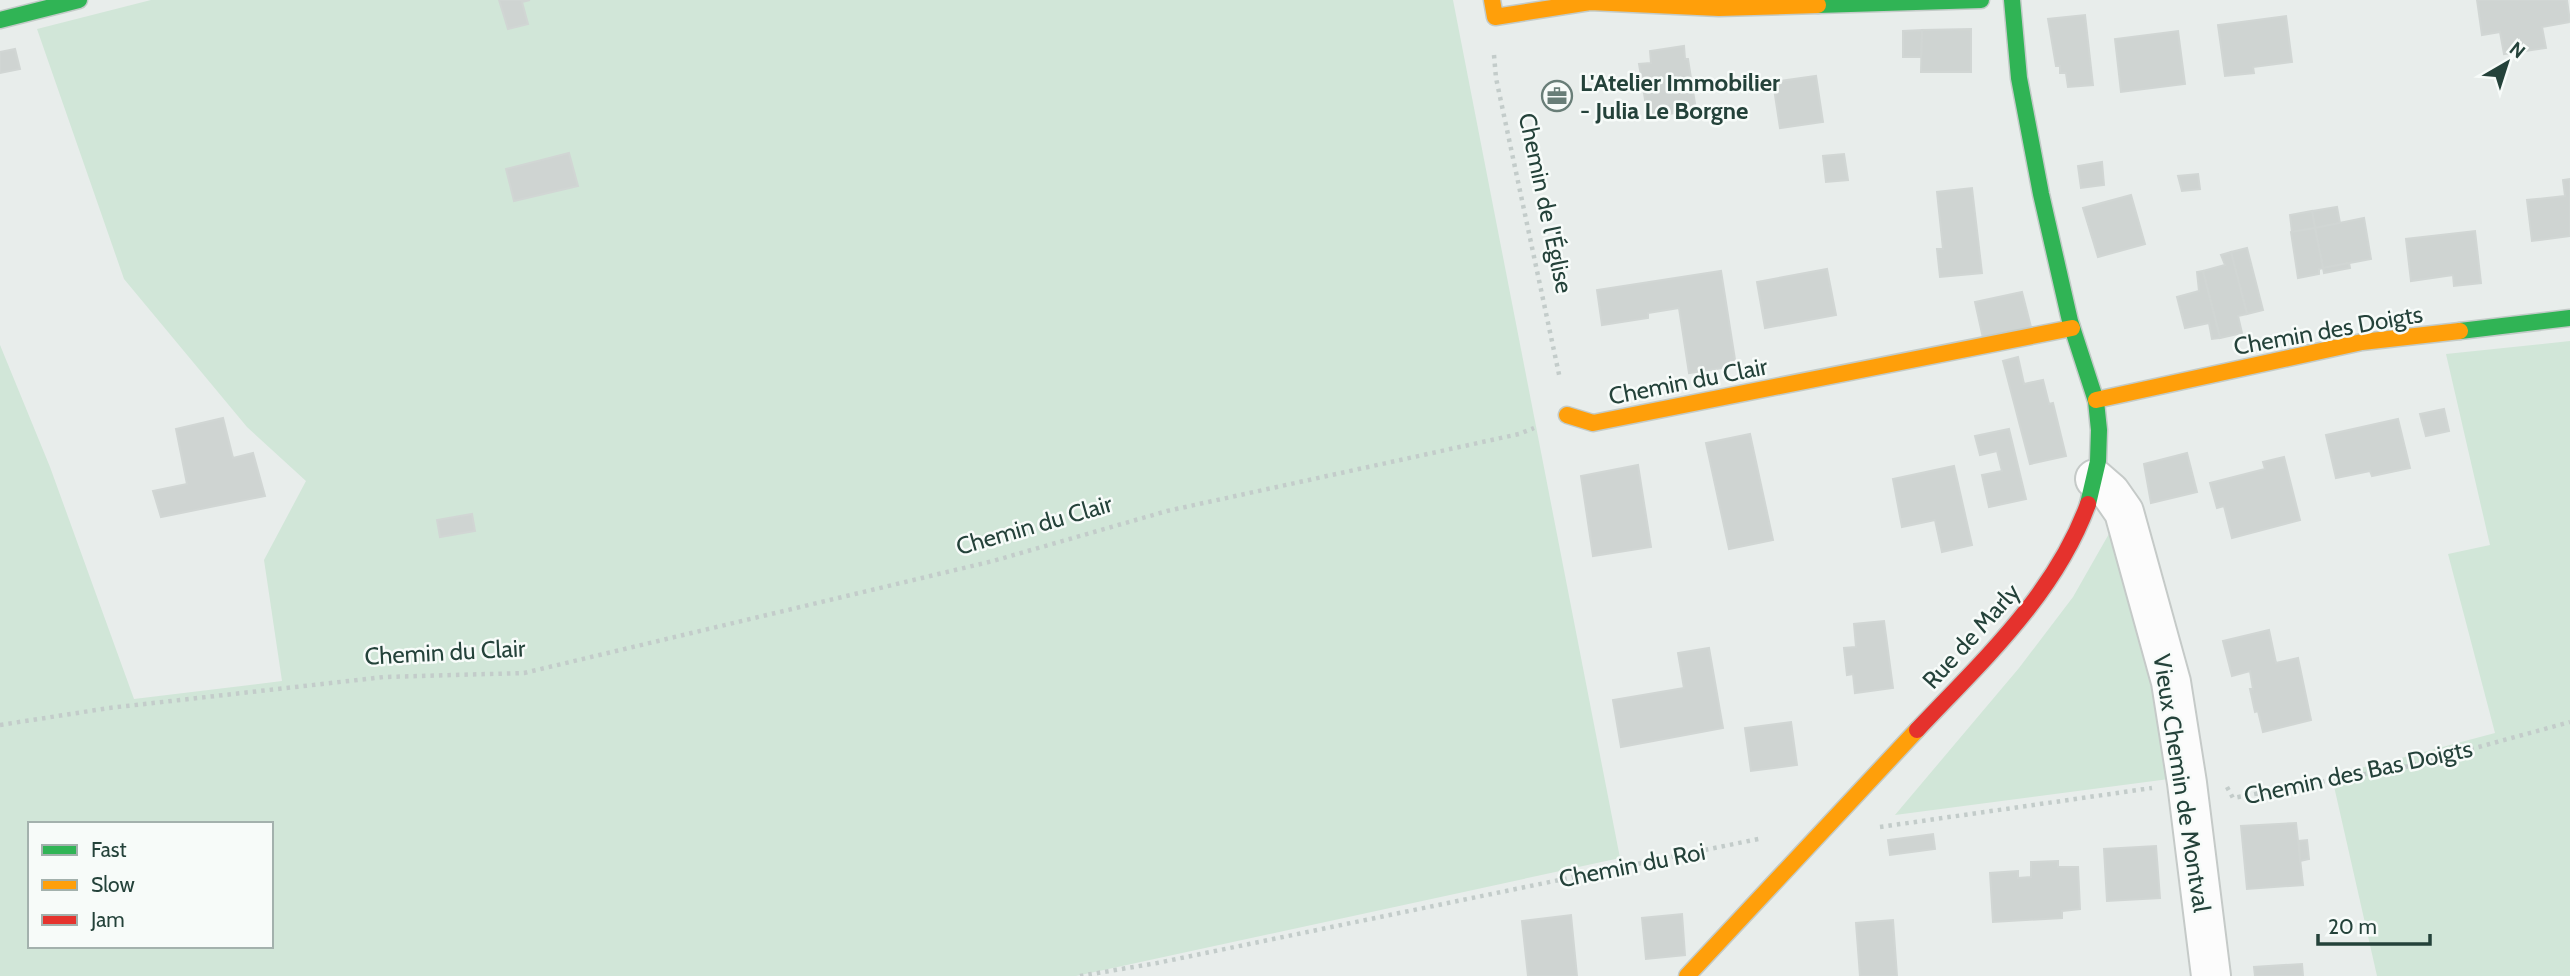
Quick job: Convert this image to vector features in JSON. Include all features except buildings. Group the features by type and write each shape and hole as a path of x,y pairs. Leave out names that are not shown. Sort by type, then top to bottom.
{"street":[{"path":"0,20 79,0"},
{"path":"1492,0 1495,17 1590,2 1719,8 1981,0"},
{"name":"Rue de Marly","path":"1687,976 2024,616 2064,557 2086,513 2098,455 2096,400 2072,328 2038,184 2013,37 2012,0"},
{"name":"Chemin des Doigts","path":"2096,400 2362,342 2570,318"},
{"name":"Chemin du Clair","path":"1567,415 1593,423 2072,328"},
{"name":"Vieux Chemin de Montval","path":"2095,479 2110,492 2124,512 2171,681 2204,779 2211,976"}],"path":[{"name":"Chemin de l'Église","path":"1495,17 1492,38 1496,78 1567,415"},
{"name":"Chemin du Clair","path":"0,725 109,708 384,677 524,673 993,562 1167,511 1519,434 1567,415"},
{"name":"Chemin des Bas Doigts","path":"2204,779 2233,798 2409,766 2570,722"},
{"path":"1826,829 1883,827 2204,779"},
{"name":"Chemin du Roi","path":"1080,976 1157,963 1770,837"}],"green space":[{"path":"151,0 1453,0 1620,858 1076,976 0,976 0,345 50,467 134,699 282,681 264,560 306,481 247,427 124,279 37,29"},
{"path":"2570,341 2570,976 2377,976 2331,773 2375,765 2495,733 2448,554 2490,545 2446,354"},
{"path":"2114,525 2158,691 2169,779 1895,815 2019,668 2073,597"}],"traffic: fast":[{"path":"0,20 79,0"},
{"path":"1818,5 1981,0"},
{"path":"2012,0 2019,78 2041,194 2070,321 2096,401 2098,461 2088,504"},
{"path":"2460,331 2570,318"}],"traffic: slow":[{"path":"1492,0 1495,17 1590,2 1719,8 1818,5"},
{"path":"1567,415 1593,423 2072,328"},
{"path":"2096,400 2362,342 2460,331"},
{"path":"1687,976 1917,730"}],"traffic: jam":[{"path":"1917,730 1991,652 2037,597 2074,537 2088,504"}],"place":[{"name":"L'Atelier Immobilier - Julia Le Borgne","path":"1557,96"}]}
